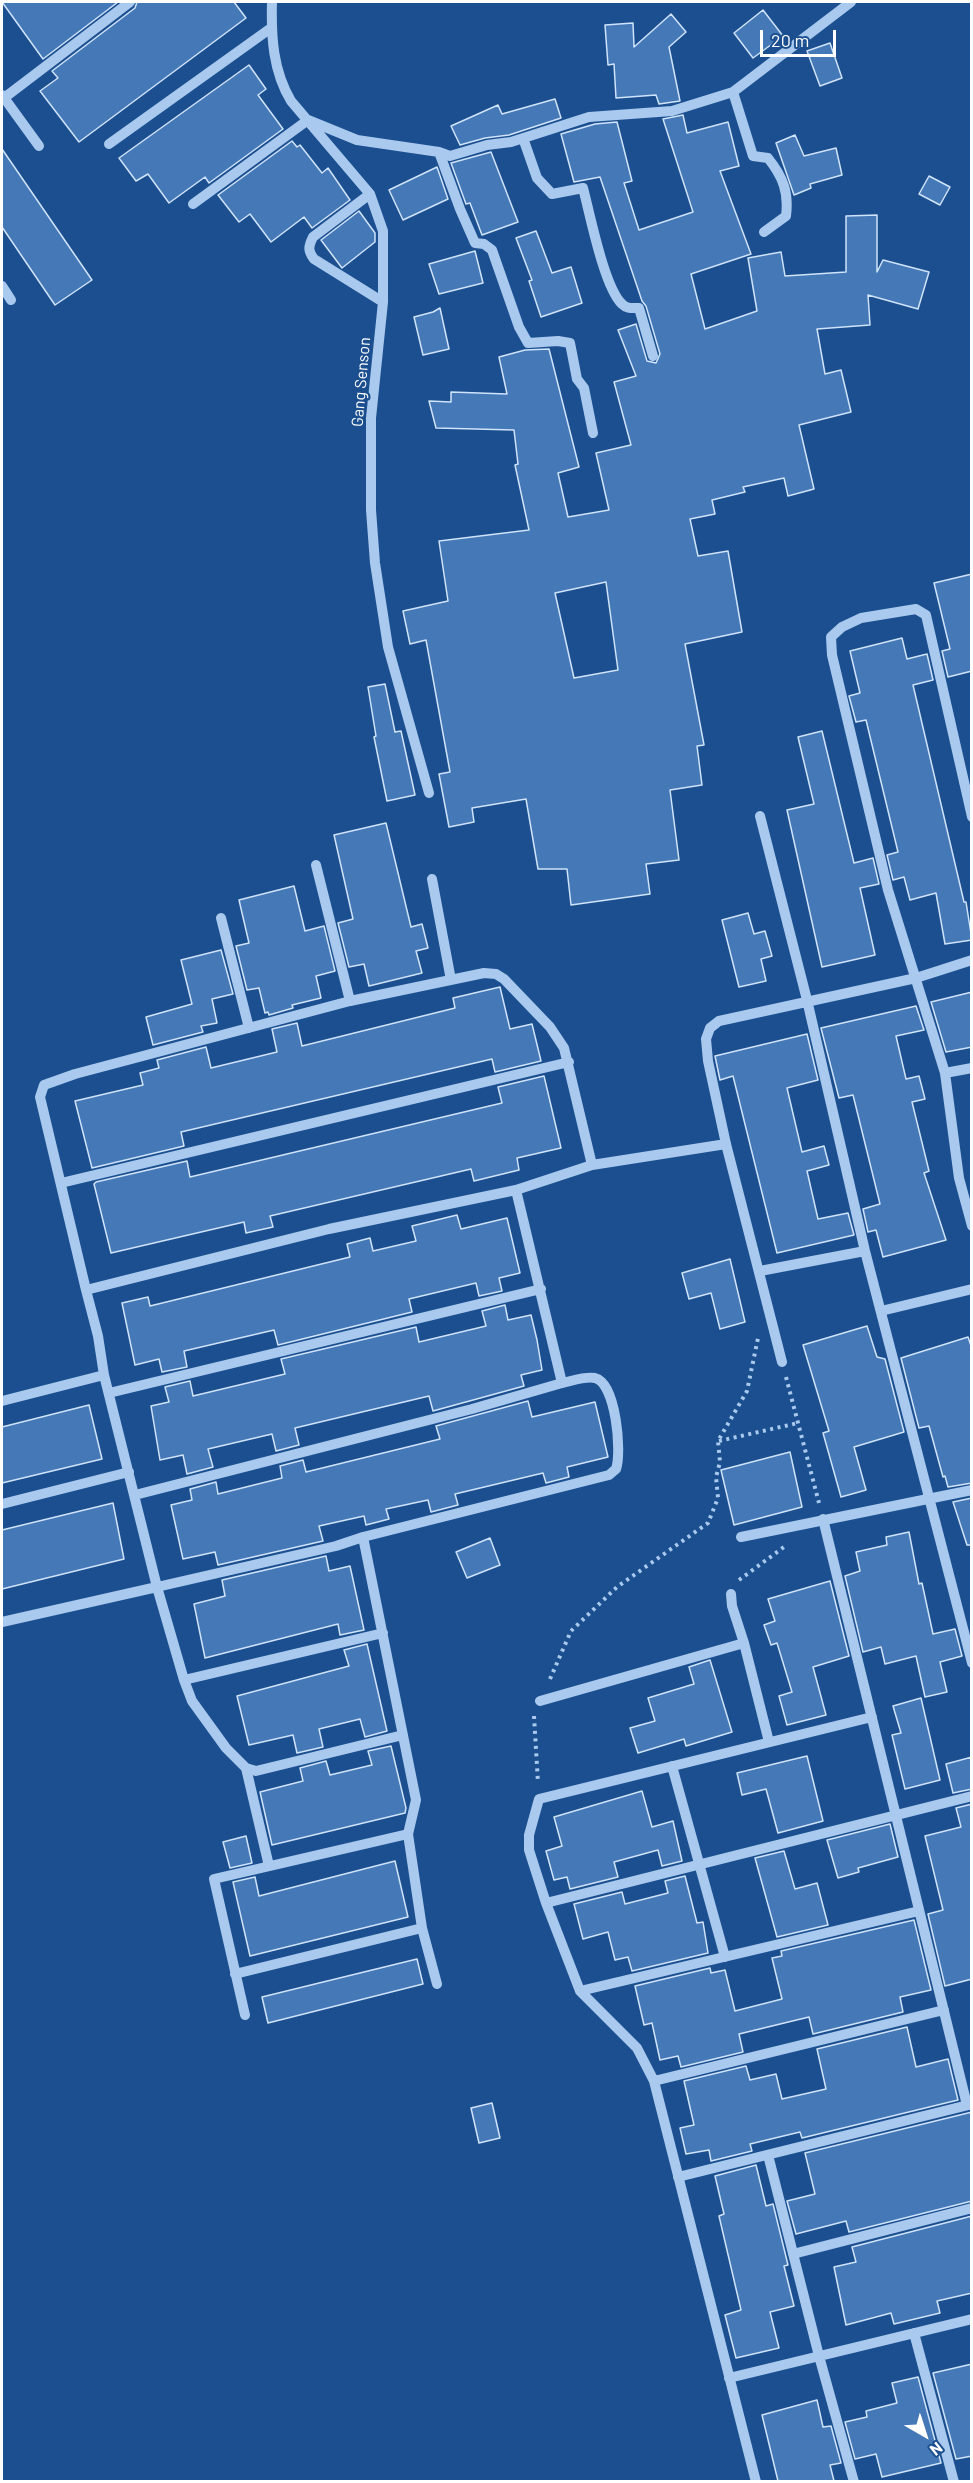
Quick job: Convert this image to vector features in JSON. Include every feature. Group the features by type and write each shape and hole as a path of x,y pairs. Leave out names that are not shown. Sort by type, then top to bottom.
{"street":[{"path":"39,146 3,96 130,2"},
{"name":"Gang Senson","path":"272,2 271,28 281,84 291,101 370,194 383,231 382,302 371,418 375,563 388,647 429,793"},
{"path":"193,204 308,120 357,140 439,152 450,156 523,138 589,117 672,111 733,93 851,2"},
{"path":"109,144 271,28"},
{"path":"733,93 753,156 768,158 777,169 789,197 786,216 764,232"},
{"path":"523,138 537,178 552,194 583,189 611,286 622,304 628,309 639,308 653,356"},
{"path":"439,152 475,243 484,244 492,250 519,327 528,343 558,341 570,343 577,379 584,388 593,433"},
{"path":"370,194 313,237 309,245 309,252 314,259 382,302"},
{"path":"2,286 11,300"},
{"path":"972,817 926,615 916,609 861,618 842,627 831,637 832,655 888,890 945,1073 960,1178 972,1226"},
{"path":"760,816 807,1000 865,1251 972,1663"},
{"path":"316,866 350,1001"},
{"path":"432,879 451,980"},
{"path":"221,918 249,1028"},
{"path":"782,1362 726,1144 708,1060 706,1039 710,1028 719,1020 916,978 972,960"},
{"path":"403,1735 256,1771 246,1768 226,1748 192,1701 157,1587 104,1375 98,1336 40,1096 44,1085 75,1074 350,1001 484,973 496,974 504,979 550,1026 564,1048 592,1165"},
{"path":"62,1183 569,1062"},
{"path":"945,1073 972,1068"},
{"path":"86,1290 329,1229 516,1190 592,1165 726,1144"},
{"path":"960,1178 972,1176"},
{"path":"516,1190 562,1383"},
{"path":"760,1271 865,1251"},
{"path":"109,1393 541,1289"},
{"path":"881,1311 972,1289"},
{"path":"2,1401 104,1375"},
{"path":"2,1622 363,1538 609,1475 616,1469 620,1448 609,1393 604,1384 596,1378 583,1378 472,1409 135,1495"},
{"path":"2,1504 129,1472"},
{"path":"741,1536 972,1490"},
{"path":"678,2177 969,2105 823,1519"},
{"path":"363,1538 416,1800 408,1834 422,1928 437,1984"},
{"path":"731,1594 732,1606 744,1642 769,1743"},
{"path":"184,1680 383,1633"},
{"path":"540,1701 744,1642"},
{"path":"756,2481 654,2081 637,2048 580,1991 546,1903 528,1841 539,1799 872,1717"},
{"path":"672,1766 725,1957"},
{"path":"246,1768 269,1866"},
{"path":"546,1903 972,1796"},
{"path":"245,2015 214,1879 408,1834"},
{"path":"580,1991 920,1911"},
{"path":"235,1974 422,1928"},
{"path":"654,2081 944,2010"},
{"path":"768,2155 819,2356 854,2481"},
{"path":"793,2254 972,2208"},
{"path":"729,2378 972,2319"},
{"path":"915,2333 951,2481"}],"path":[{"path":"539,1799 533,1720 535,1710 571,1631 617,1587 708,1523 718,1498 716,1477 720,1462 718,1441 747,1391 755,1342 772,1323"},
{"path":"782,1362 823,1519"},
{"path":"718,1441 798,1423"},
{"path":"731,1594 738,1580 785,1546"}],"building":[{"path":"2,2 118,2 43,59"},
{"path":"137,2 234,2 246,18 79,142 40,91 58,78 52,71 135,8"},
{"path":"763,10 783,36 753,58 734,33"},
{"path":"671,14 686,32 669,47 680,101 659,104 656,95 616,98 614,64 608,65 605,25 633,23 634,47"},
{"path":"830,43 842,78 820,86 807,51"},
{"path":"249,65 266,89 258,95 283,129 209,183 205,177 169,203 148,174 136,181 119,158"},
{"path":"555,99 561,118 509,135 485,138 460,145 451,126 498,105 502,114"},
{"path":"683,115 687,133 728,122 739,166 720,171 751,254 691,274 705,329 757,311 748,258 781,252 785,276 846,272 846,216 877,215 877,272 883,260 929,272 918,309 868,295 870,325 817,329 825,374 841,370 851,412 799,425 814,489 788,496 784,478 743,487 745,492 712,500 715,514 690,519 698,556 728,551 742,632 685,644 704,745 697,746 702,785 670,790 679,860 646,864 650,894 571,905 567,869 538,869 526,799 472,808 474,822 449,827 439,774 450,772 426,640 410,644 403,611 448,601 439,541 529,530 515,465 518,464 514,430 436,428 429,401 451,402 451,392 507,394 499,357 525,350 549,349 579,467 558,473 568,517 609,510 596,453 631,445 614,382 636,376 618,330 636,324 647,361 656,363 660,354 646,306 642,301 600,177 574,182 561,134 595,124 617,122 632,181 624,183 639,230 693,212 663,119","holes":["606,582 618,670 574,678 555,593"]},
{"path":"795,135 804,156 836,148 842,175 810,184 811,188 794,195 776,143"},
{"path":"292,141 297,147 300,145 322,173 328,168 350,200 312,228 304,217 271,242 250,214 239,222 218,195"},
{"path":"2,149 92,280 55,305 2,227"},
{"path":"491,152 518,222 482,235 470,203 466,204 451,163"},
{"path":"437,167 448,199 403,220 389,190"},
{"path":"929,176 950,187 940,205 919,194"},
{"path":"359,211 375,233 375,242 342,268 321,240"},
{"path":"536,231 552,273 571,267 582,303 541,317 529,281 532,280 516,238"},
{"path":"475,251 483,283 439,294 429,264"},
{"path":"440,308 449,349 423,355 414,317"},
{"path":"972,574 972,671 948,677 942,651 950,649 934,583"},
{"path":"902,638 907,659 927,654 933,680 913,685 964,902 966,902 972,940 945,944 936,893 910,900 904,877 893,880 887,855 898,852 866,720 856,722 849,696 860,693 850,651"},
{"path":"385,684 395,732 401,731 415,795 387,801 374,737 376,736 368,687"},
{"path":"822,731 854,863 873,858 879,884 860,888 875,955 822,967 787,810 814,804 798,737"},
{"path":"386,823 411,927 422,924 428,948 416,951 422,973 369,986 364,964 349,967 338,923 353,919 334,835"},
{"path":"294,886 305,931 324,926 335,971 316,976 321,998 292,1005 293,1008 269,1015 268,1012 265,1013 259,988 247,990 236,946 249,943 239,900"},
{"path":"748,913 754,934 765,931 772,956 761,959 766,981 739,987 722,920"},
{"path":"221,950 233,994 212,999 217,1023 201,1026 203,1032 153,1045 146,1017 192,1004 181,960"},
{"path":"500,987 510,1029 532,1024 541,1061 495,1072 492,1059 181,1132 184,1146 92,1168 75,1101 143,1085 140,1073 159,1068 157,1060 206,1047 211,1068 277,1052 272,1029 297,1023 302,1046 455,1008 453,998"},
{"path":"972,992 972,1047 946,1052 931,1002"},
{"path":"916,1006 924,1030 896,1036 906,1079 919,1076 925,1099 912,1102 929,1171 924,1173 946,1240 883,1257 876,1230 868,1232 863,1209 880,1204 853,1095 839,1098 821,1028"},
{"path":"807,1034 818,1080 787,1088 802,1152 824,1146 829,1165 807,1171 818,1219 848,1213 854,1235 777,1253 733,1076 720,1080 715,1056"},
{"path":"544,1076 561,1148 517,1158 519,1170 474,1181 471,1169 270,1216 273,1227 246,1233 244,1222 111,1253 94,1184 96,1182 187,1161 190,1177 502,1103 498,1087"},
{"path":"457,1215 461,1229 507,1218 520,1273 499,1278 502,1291 479,1296 476,1283 409,1299 412,1312 278,1345 274,1330 184,1351 187,1367 162,1372 159,1359 135,1365 122,1303 148,1297 150,1306 350,1257 347,1244 370,1238 373,1251 416,1241 412,1226"},
{"path":"730,1259 745,1322 720,1329 711,1293 689,1299 682,1273"},
{"path":"505,1305 508,1320 531,1315 537,1340 542,1370 521,1375 524,1386 433,1411 429,1396 295,1428 299,1445 276,1451 272,1434 208,1449 213,1467 187,1474 183,1455 160,1460 151,1406 169,1402 165,1387 190,1381 193,1396 285,1374 281,1359 416,1327 419,1342 486,1326 482,1311"},
{"path":"867,1326 877,1357 885,1359 904,1432 854,1447 866,1490 841,1497 823,1433 829,1431 803,1345"},
{"path":"968,1337 972,1349 972,1483 948,1487 929,1426 919,1428 901,1358"},
{"path":"528,1401 532,1417 595,1402 608,1457 567,1467 569,1477 546,1483 543,1473 455,1494 458,1505 431,1512 428,1500 386,1509 389,1519 366,1525 364,1516 319,1526 323,1541 218,1565 215,1552 183,1559 171,1505 192,1500 190,1489 216,1482 218,1494 282,1478 280,1466 303,1460 306,1472 440,1439 436,1426"},
{"path":"89,1405 102,1459 2,1483 2,1427"},
{"path":"790,1452 802,1507 734,1525 721,1470"},
{"path":"972,1498 972,1545 967,1545 953,1502"},
{"path":"113,1503 124,1559 2,1589 2,1530"},
{"path":"909,1532 919,1584 922,1583 933,1634 955,1629 962,1656 940,1662 947,1692 925,1697 916,1656 885,1664 881,1647 863,1652 845,1576 860,1571 856,1552 887,1545 886,1537"},
{"path":"490,1538 500,1565 467,1578 456,1552"},
{"path":"326,1556 329,1571 350,1566 364,1630 340,1635 338,1624 205,1658 194,1604 225,1596 222,1580"},
{"path":"830,1581 849,1656 813,1667 826,1715 787,1725 779,1696 792,1692 777,1643 771,1645 764,1625 775,1621 768,1599"},
{"path":"367,1644 387,1731 365,1737 360,1719 319,1729 323,1747 297,1753 293,1735 249,1745 237,1696 349,1666 344,1650"},
{"path":"710,1660 732,1732 686,1746 684,1739 638,1753 630,1728 655,1721 648,1698 694,1684 689,1667"},
{"path":"921,1698 940,1780 905,1789 892,1735 901,1733 893,1706"},
{"path":"391,1746 406,1808 405,1813 272,1845 260,1792 303,1781 300,1768 326,1761 330,1775 372,1765 368,1751"},
{"path":"807,1756 823,1821 778,1833 766,1789 742,1795 737,1773"},
{"path":"972,1757 972,1789 953,1793 946,1764"},
{"path":"642,1791 652,1827 673,1821 682,1861 662,1866 658,1850 614,1862 618,1877 570,1889 567,1877 554,1880 546,1851 562,1846 554,1817"},
{"path":"972,1804 972,1979 945,1986 928,1914 943,1910 925,1836 961,1827 956,1808"},
{"path":"890,1824 898,1857 858,1868 859,1872 838,1878 827,1840"},
{"path":"246,1836 252,1863 230,1868 223,1842"},
{"path":"784,1851 795,1889 817,1883 828,1925 777,1937 755,1858"},
{"path":"395,1861 408,1917 250,1956 233,1882 255,1877 259,1896"},
{"path":"685,1876 697,1923 703,1922 708,1953 632,1971 628,1957 615,1960 608,1932 583,1939 574,1904 622,1892 625,1904 668,1893 665,1881"},
{"path":"914,1920 931,1990 900,1997 903,2012 813,2034 809,2017 739,2034 743,2052 681,2067 678,2056 660,2060 652,2023 644,2025 635,1986 710,1968 711,1973 725,1970 735,2011 782,1999 772,1958 782,1956 781,1951"},
{"path":"417,1959 423,1984 268,2023 262,1997"},
{"path":"907,2027 916,2067 948,2059 958,2100 802,2138 800,2132 750,2144 752,2151 711,2161 709,2150 686,2154 680,2128 694,2125 684,2081 746,2066 750,2080 776,2074 782,2099 826,2089 817,2049"},
{"path":"492,2103 500,2138 479,2143 471,2108"},
{"path":"972,2112 972,2201 849,2232 846,2221 796,2234 787,2201 815,2194 805,2153"},
{"path":"756,2165 766,2206 773,2204 788,2265 784,2266 794,2306 770,2312 779,2348 736,2358 725,2315 741,2310 719,2216 724,2214 715,2176"},
{"path":"972,2216 972,2293 937,2301 940,2313 894,2324 891,2313 846,2325 834,2267 856,2262 852,2247"},
{"path":"972,2364 972,2456 956,2459 933,2373"},
{"path":"918,2377 941,2463 882,2477 876,2454 855,2459 845,2422 867,2417 866,2411 897,2403 892,2383"},
{"path":"817,2400 823,2427 831,2426 841,2463 830,2465 834,2481 778,2481 762,2415"}]}
